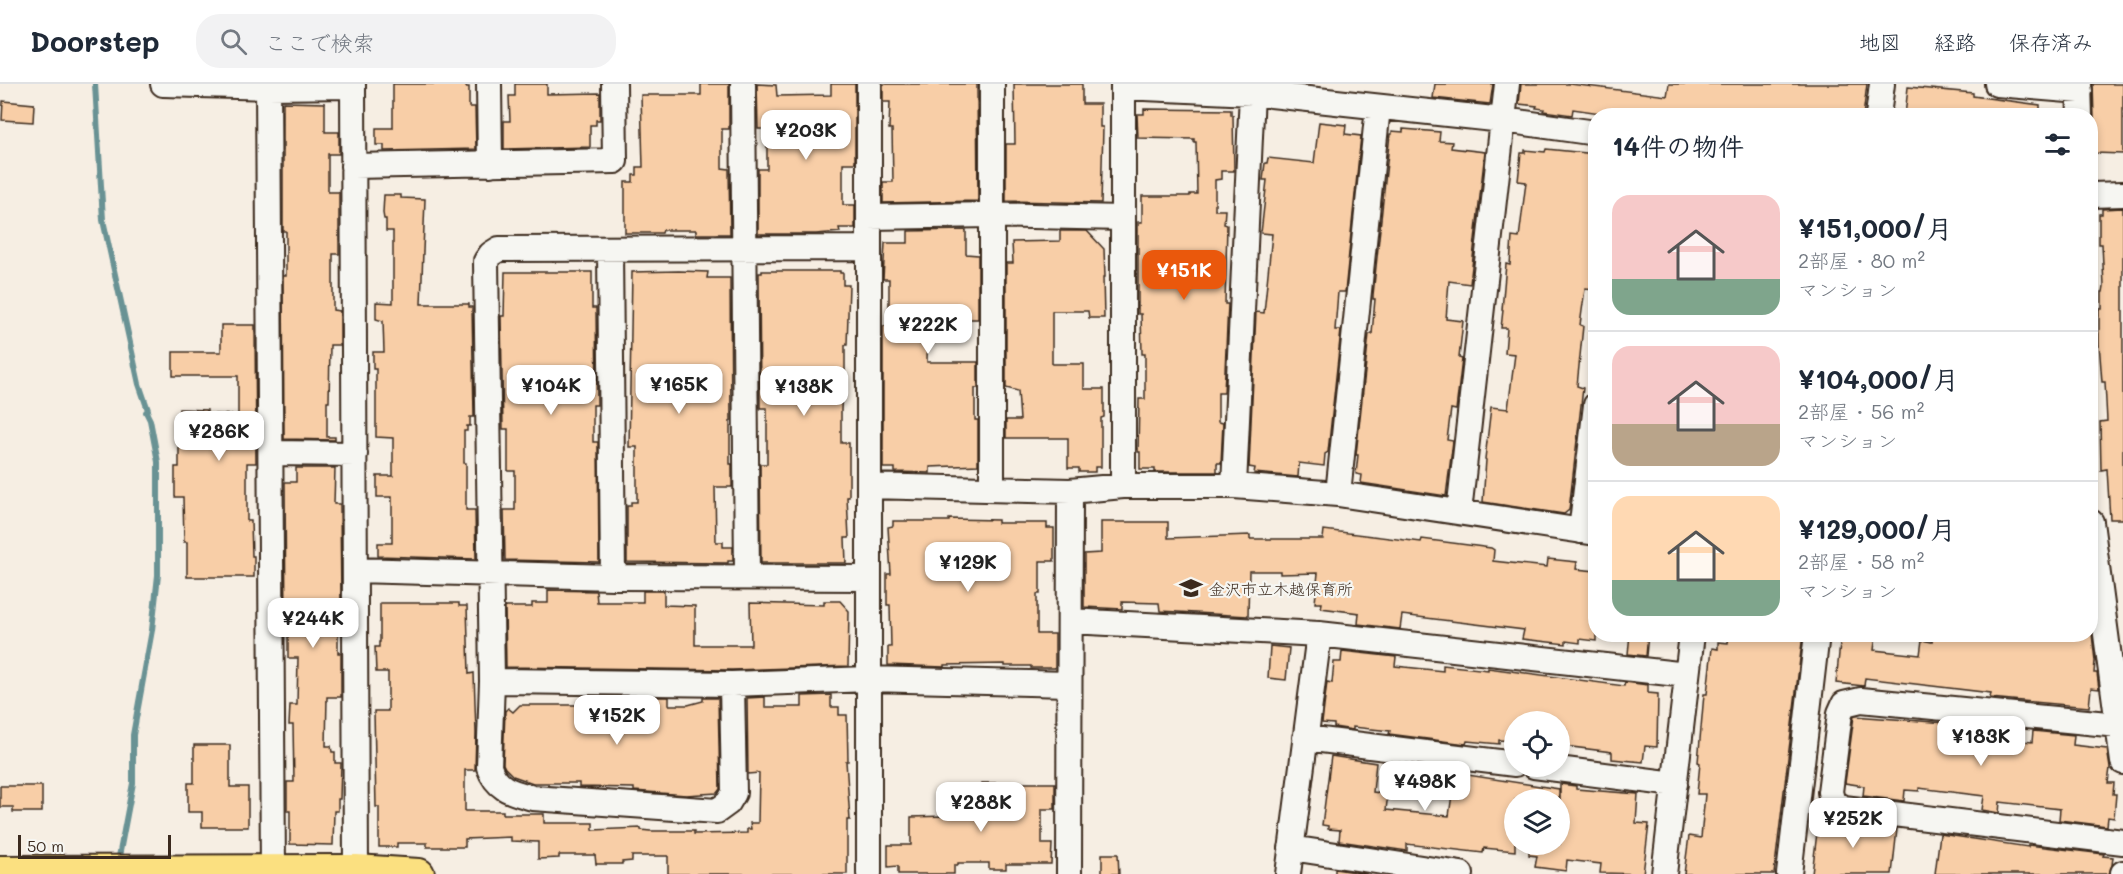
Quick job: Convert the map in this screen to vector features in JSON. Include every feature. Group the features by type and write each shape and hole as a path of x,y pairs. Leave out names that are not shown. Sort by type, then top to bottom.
{"main road":[{"path":"0,871 116,870 419,874"}],"street":[{"path":"163,84 353,85 356,872"},
{"path":"489,84 490,164"},
{"path":"354,166 615,161 614,84"},
{"path":"743,84 747,577"},
{"path":"868,874 869,84"},
{"path":"992,84 992,489"},
{"path":"1459,512 1507,84"},
{"path":"1879,108 1882,84"},
{"path":"1997,84 2080,88 2080,108"},
{"path":"268,86 273,872"},
{"path":"1123,486 1123,86 1252,93 1503,120 1588,132"},
{"path":"1234,486 1252,93"},
{"path":"1338,494 1378,107"},
{"path":"2098,195 2123,194"},
{"path":"869,217 992,215 1123,218"},
{"path":"732,684 734,792 728,803 717,811 533,798 505,790 492,778 489,767 492,681 486,261 499,249 869,248"},
{"path":"610,249 614,577"},
{"path":"271,453 355,454"},
{"path":"869,486 1070,491 1123,486 1234,486 1338,494 1588,532"},
{"path":"1069,874 1070,491"},
{"path":"2098,564 2106,613 2123,762"},
{"path":"355,570 614,577 869,578"},
{"path":"1070,621 1318,634 1687,675"},
{"path":"1288,874 1318,634"},
{"path":"1664,874 1691,642"},
{"path":"1789,874 1815,642"},
{"path":"492,681 732,684 869,679 1069,684"},
{"path":"1833,803 1830,792 1840,713 1844,704 1861,700 2118,725"},
{"path":"1305,738 1504,763"},
{"path":"1570,771 1675,784"},
{"path":"1797,801 1833,803 1844,808 2123,842"},
{"path":"1291,848 1461,874"}],"building":[{"path":"393,84 466,84 466,87 469,87 469,107 475,107 476,149 384,151 384,145 376,145 376,128 393,128"},
{"path":"515,84 547,84 547,94 600,93 600,120 596,120 596,125 590,125 590,147 504,149 504,121 510,121 509,96 515,96"},
{"path":"701,84 729,84 729,129 722,129 722,168 729,169 730,234 696,234 696,230 625,233 625,182 633,182 633,175 637,175 637,167 643,167 641,95 701,95"},
{"path":"757,84 776,85 777,96 831,95 831,84 855,84 855,163 843,163 843,205 855,205 855,228 839,228 840,232 816,234 758,234 758,169 767,169 767,129 758,129"},
{"path":"883,84 977,84 978,201 883,203 883,182 893,182 892,129 889,129 890,102 883,102"},
{"path":"1014,84 1082,84 1082,104 1100,104 1100,127 1103,127 1101,203 1006,201 1006,144 1015,144"},
{"path":"1435,84 1493,84 1490,104 1433,98"},
{"path":"1521,84 1570,84 1667,96 1669,84 1867,84 1864,108 1588,108 1588,111 1573,109 1572,115 1543,111 1544,109 1536,108 1537,106 1519,104"},
{"path":"2093,84 2123,84 2123,154 2098,153 2098,108 2094,108"},
{"path":"1908,87 1973,93 1973,96 2040,105 2040,108 1906,108"},
{"path":"3,101 34,104 33,122 2,120"},
{"path":"283,102 325,103 325,132 339,132 339,154 328,154 328,192 339,192 339,254 333,254 333,310 340,311 340,345 330,345 329,402 327,402 327,437 335,437 335,440 284,439 283,276 286,276 286,231 283,231"},
{"path":"1144,109 1231,110 1231,115 1233,115 1234,171 1221,171 1221,179 1215,180 1215,210 1225,210 1224,224 1227,225 1225,304 1228,304 1224,393 1218,393 1218,422 1223,423 1221,463 1217,463 1217,472 1155,472 1155,469 1140,469 1139,399 1145,399 1145,354 1142,354 1141,314 1138,314 1138,222 1142,222 1142,196 1197,194 1196,142 1194,139 1138,138 1137,114 1144,114"},
{"path":"1319,122 1346,125 1345,134 1361,136 1345,292 1338,292 1335,330 1341,330 1328,452 1325,454 1324,466 1299,463 1298,477 1254,473 1255,468 1249,467 1256,312 1264,313 1272,234 1261,233 1267,180 1263,180 1265,163 1268,158 1314,163"},
{"path":"1403,129 1440,132 1439,141 1452,142 1451,148 1485,152 1470,284 1449,281 1446,319 1463,321 1459,358 1462,359 1456,410 1451,409 1447,440 1453,441 1446,496 1361,483 1362,475 1356,474 1369,334 1372,334 1375,299 1373,295 1390,134 1392,131 1403,132"},
{"path":"1546,149 1588,153 1588,289 1585,289 1580,325 1583,326 1577,386 1583,388 1569,510 1564,514 1483,502 1491,407 1508,409 1515,354 1505,353 1507,328 1501,328 1506,264 1510,265 1512,237 1519,238 1526,182 1518,181 1521,153 1525,153 1525,150 1545,152"},
{"path":"384,195 425,199 421,304 469,304 469,307 472,307 474,417 470,417 470,426 467,426 467,431 464,431 464,463 466,463 466,510 475,510 476,559 378,556 378,543 392,543 392,497 377,497 377,476 393,476 393,438 376,437 376,369 373,369 373,352 384,352 383,321 376,319 376,302 393,303 393,231 386,231 386,219 383,213"},
{"path":"2123,208 2123,519 2110,519 2107,469 2101,470 2100,422 2107,421 2105,382 2102,382 2099,343 2099,309 2102,309 2104,286 2102,244 2099,244 2099,214 2102,214 2102,209"},
{"path":"966,230 966,254 978,255 978,319 964,319 964,311 928,311 927,362 978,362 975,420 978,420 978,465 930,467 930,473 895,472 895,468 883,468 883,326 889,326 889,279 883,279 885,243 908,243 908,231"},
{"path":"1060,231 1087,231 1104,249 1104,318 1089,318 1088,311 1052,311 1052,364 1084,364 1084,389 1104,389 1104,417 1101,418 1101,467 1095,467 1095,472 1079,472 1079,468 1068,468 1068,438 1006,438 1006,420 1020,420 1018,391 1006,388 1006,263 1013,263 1012,242 1060,241"},
{"path":"762,271 840,271 843,273 843,285 849,285 845,384 842,384 841,410 841,443 849,443 849,497 847,497 849,538 845,538 846,563 761,563 760,464 767,464 767,408 760,408 759,273"},
{"path":"505,272 592,272 592,308 596,308 597,405 593,405 593,442 598,442 599,562 505,560 504,510 515,510 515,471 508,471 508,429 503,429 501,316 504,316"},
{"path":"632,272 708,272 707,278 730,278 732,487 715,487 716,542 723,542 723,547 733,547 733,561 728,561 728,563 627,562 627,506 631,506 631,502 637,502 637,447 629,447"},
{"path":"221,325 255,325 256,463 247,463 247,521 251,521 254,577 187,577 183,497 175,497 175,467 179,467 179,409 207,410 207,414 238,415 238,376 173,376 173,352 221,352"},
{"path":"296,468 335,468 334,504 340,504 341,602 338,602 338,653 341,653 341,697 327,697 326,746 331,746 332,752 335,752 335,763 341,763 340,799 338,799 338,811 334,811 333,845 290,844 287,782 294,782 293,725 289,725 290,705 297,705 298,658 288,658 288,634 286,634 285,482 296,482"},
{"path":"949,519 998,520 998,523 1047,523 1047,528 1054,528 1054,561 1040,561 1037,634 1055,634 1055,668 1005,666 1005,664 944,665 944,667 888,665 888,647 891,647 887,574 891,574 888,527 893,526 893,521 949,521"},
{"path":"1101,522 1168,522 1168,538 1250,535 1250,539 1323,539 1324,530 1491,548 1494,550 1493,561 1547,567 1548,559 1577,562 1576,569 1588,570 1588,640 1580,639 1580,643 1566,641 1566,644 1522,639 1524,630 1402,615 1400,629 1358,624 1359,613 1321,608 1322,603 1315,603 1318,573 1280,574 1280,571 1249,571 1248,616 1160,611 1159,603 1122,602 1122,609 1084,607 1084,554 1101,553"},
{"path":"548,590 596,591 597,602 643,602 643,591 664,591 664,605 695,606 695,645 751,645 750,603 824,605 824,601 840,601 849,611 848,666 732,670 506,667 505,607 532,607 532,603 548,603"},
{"path":"380,603 459,603 459,606 467,606 469,674 474,673 476,733 475,770 465,770 465,811 544,814 544,823 593,823 593,830 641,828 641,830 650,831 694,831 694,834 747,833 747,829 751,829 750,823 758,823 759,773 748,774 747,698 765,697 765,707 802,707 802,696 831,695 831,707 839,707 839,715 847,715 848,761 846,761 850,820 847,820 847,874 668,874 668,856 632,856 632,861 622,862 622,864 596,864 595,855 559,855 559,858 538,859 538,842 511,841 511,837 465,839 465,847 427,847 427,843 397,843 397,847 379,847 374,711 388,711 388,672 376,672 375,647 379,647 380,642"},
{"path":"1629,642 1647,642 1646,656 1628,654"},
{"path":"1718,642 1802,642 1774,874 1684,874 1689,836 1701,838 1705,794 1697,794 1700,763 1698,762 1704,694 1707,694 1712,648 1718,649"},
{"path":"1840,642 1875,642 1874,650 1920,655 1922,642 2093,642 2094,673 2097,673 2099,689 2091,688 2089,707 1990,698 1991,693 1865,678 1864,686 1836,683"},
{"path":"1270,646 1289,648 1286,680 1268,678"},
{"path":"1342,651 1396,657 1395,666 1443,671 1443,665 1488,670 1488,668 1624,686 1625,682 1648,685 1648,693 1658,694 1657,747 1645,746 1643,762 1612,759 1612,752 1570,747 1570,711 1504,711 1504,740 1499,740 1499,744 1467,741 1466,744 1389,734 1390,731 1334,727 1334,724 1322,723 1327,682 1332,683 1334,662 1341,662"},
{"path":"627,697 669,697 669,705 688,705 703,701 703,698 718,698 720,789 717,793 686,795 634,791 634,788 579,787 579,783 533,783 513,776 505,768 503,764 505,711 508,708 513,712 520,705 581,705 581,707 627,705"},
{"path":"1854,716 1986,726 1985,737 2032,742 2033,731 2074,735 2073,745 2107,749 2110,768 2108,783 2114,783 2113,794 2116,794 2114,818 2108,817 2107,826 2059,820 2060,809 2000,802 1999,813 1982,810 1984,796 1919,788 1919,791 1905,790 1904,801 1863,796 1864,786 1845,783"},
{"path":"194,745 230,745 230,787 248,787 248,827 202,827 202,812 188,812 188,783 194,783"},
{"path":"1331,756 1376,763 1373,792 1388,794 1386,810 1449,816 1455,773 1559,789 1504,789 1504,850 1484,848 1483,853 1407,844 1407,851 1339,841 1340,830 1328,829 1328,826 1322,825"},
{"path":"982,783 1055,783 1055,809 1042,809 1042,844 1052,844 1051,864 1006,864 1006,869 989,869 989,863 958,863 954,865 954,874 898,874 898,866 888,867 888,845 911,845 911,817 981,815"},
{"path":"1560,784 1576,786 1576,789 1638,794 1636,823 1649,824 1643,874 1600,873 1601,864 1567,860 1566,871 1535,867 1537,856 1529,855 1570,855 1570,789 1560,789"},
{"path":"0,786 42,786 42,812 13,812 13,807 0,807"},
{"path":"1819,816 1830,817 1842,822 1897,829 1892,874 1812,874"},
{"path":"1940,834 2028,847 2028,845 2104,854 2103,856 2113,857 2112,865 2109,874 1935,874"},
{"path":"1102,854 1118,854 1119,874 1102,874"},
{"path":"1335,869 1367,874 1335,874"}],"waterway":[{"path":"95,84 103,220 158,462 158,575 152,630 133,735 133,783 118,862"}],"place":[{"name":"金沢市立木越保育所","path":"1191,588"}]}
